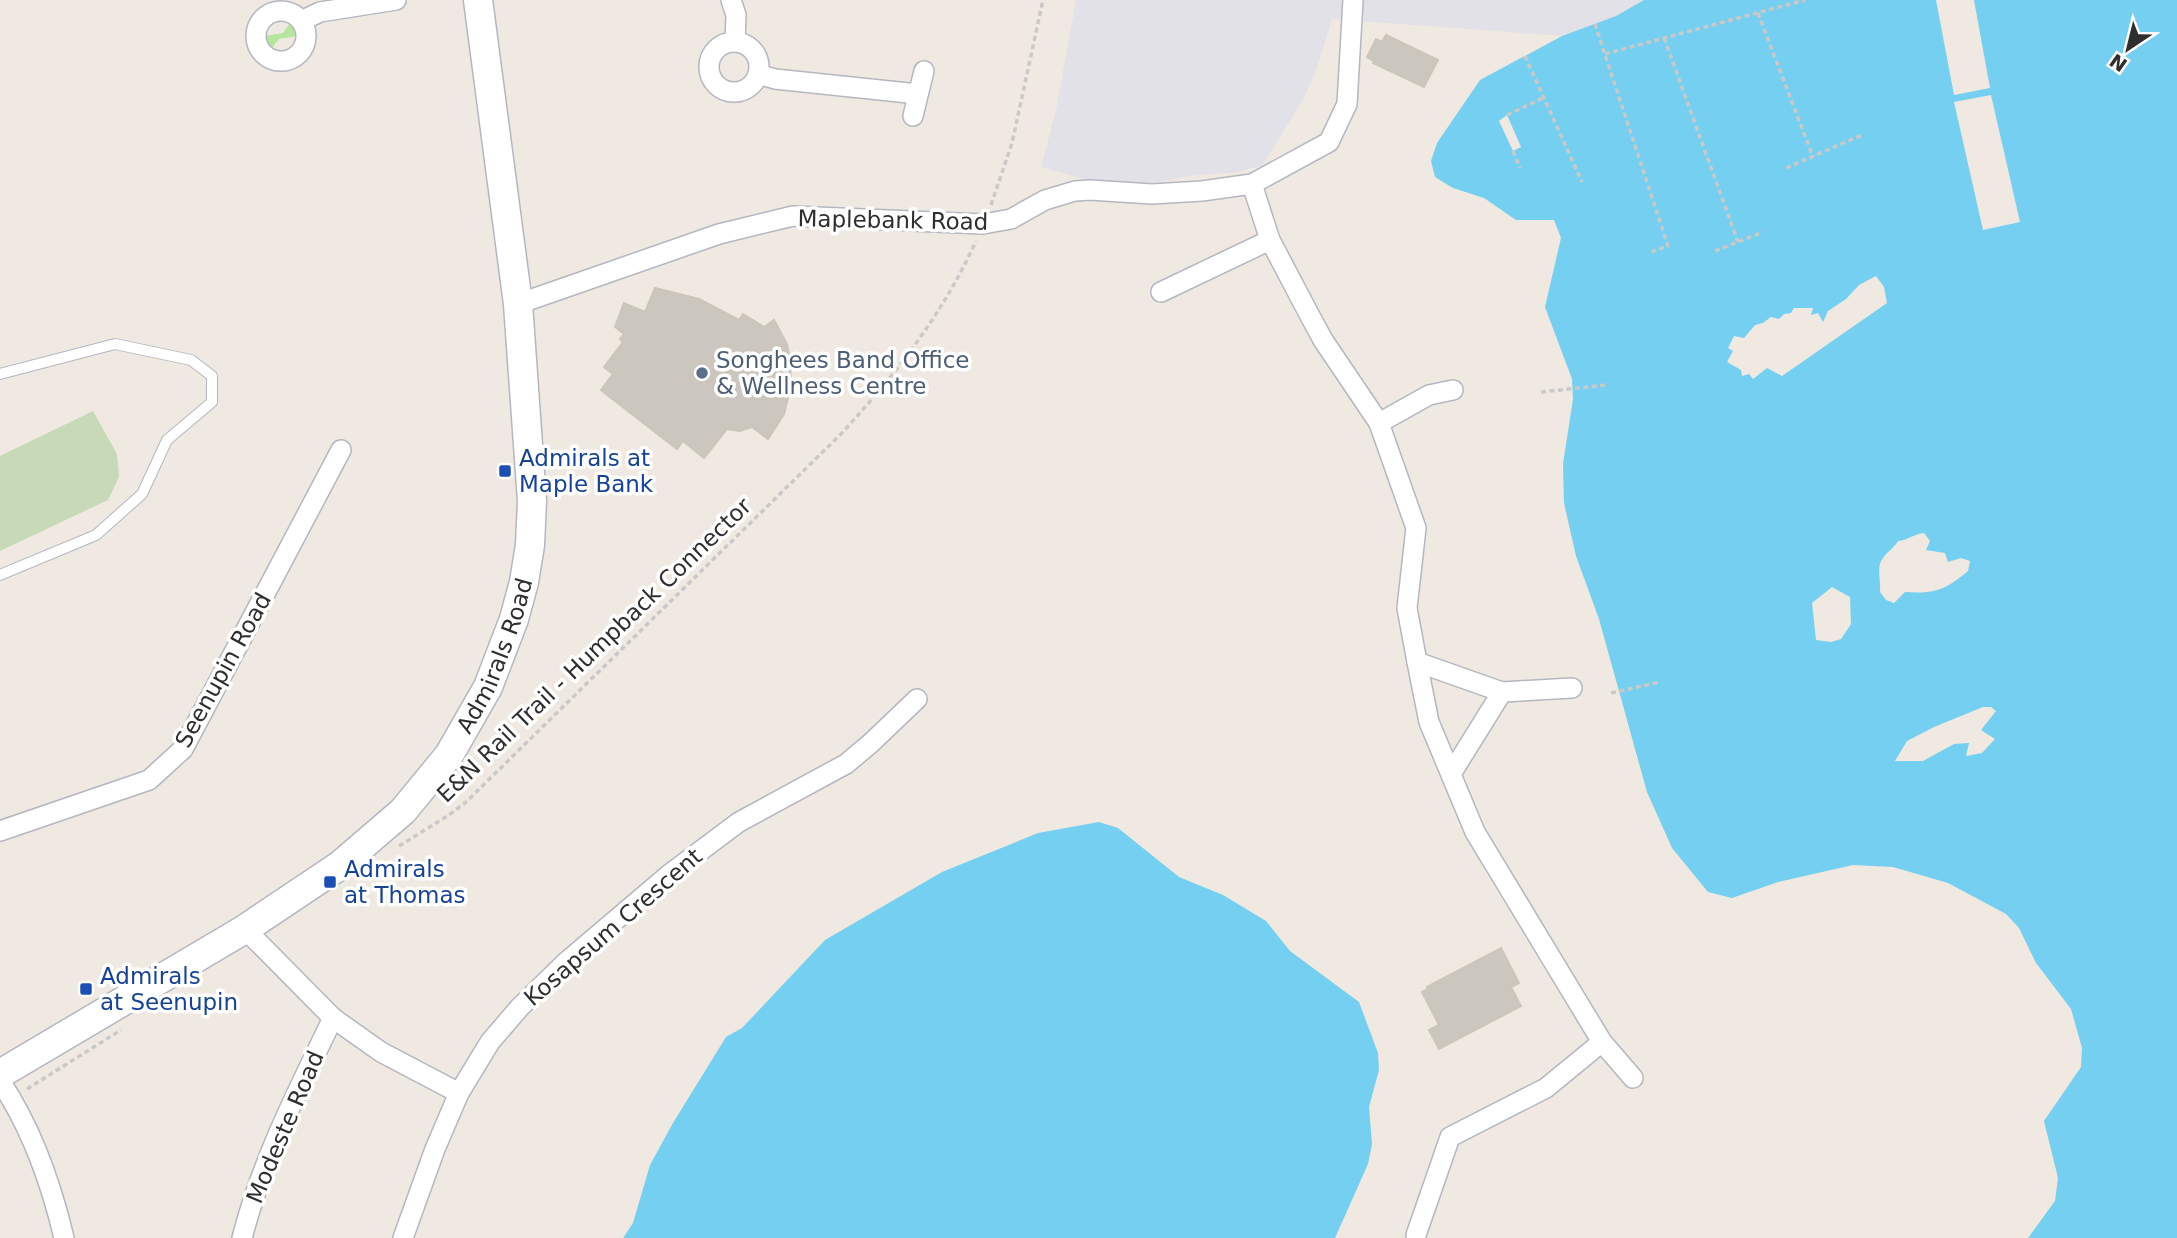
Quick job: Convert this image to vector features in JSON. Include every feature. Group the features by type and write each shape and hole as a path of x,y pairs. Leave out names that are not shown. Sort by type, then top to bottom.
{"main road":[{"name":"Admirals Road","path":"0,1074 245,929 339,866 402,811 449,755 488,687 514,619 524,582 530,545 532,501 518,304 478,0"}],"street":[{"path":"301,21 320,12 396,0"},
{"path":"731,0 736,15 735,42"},
{"name":"Maplebank Road","path":"518,304 719,234 793,216 983,224 1012,219 1045,200 1075,191 1152,194 1252,184 1329,142 1347,104 1353,0"},
{"path":"735,42 745,45 757,59 758,74 749,87 729,91 716,83 710,74 711,59 720,46 735,42"},
{"path":"913,116 924,71"},
{"path":"758,74 775,79 918,94"},
{"path":"1252,184 1270,240 1323,340 1379,423 1416,528 1407,608 1417,662 1429,722 1475,832 1602,1042 1633,1078"},
{"path":"1161,292 1270,240"},
{"path":"1379,423 1429,395 1453,390"},
{"name":"Seenupin Road","path":"0,831 149,780 183,749 341,450"},
{"path":"1417,662 1502,692 1572,688"},
{"path":"1451,774 1502,692"},
{"name":"Kosapsum Crescent","path":"403,1238 435,1149 459,1093 490,1042 520,1007 565,963 671,873 739,821 846,764 917,699"},
{"path":"245,929 333,1018 381,1052 459,1093"},
{"name":"Modeste Road","path":"242,1238 250,1207 276,1137 333,1018"},
{"path":"1416,1235 1450,1137 1546,1088 1602,1042"},
{"path":"0,1081 30,1135 58,1213 64,1238"}],"lane":[{"path":"0,374 115,344 191,360 212,376 212,402 167,440 142,494 96,535 0,575"}],"path":[{"path":"990,208 1012,143 1043,0"},
{"path":"1605,54 1805,0"},
{"path":"1758,13 1813,157"},
{"path":"1595,24 1668,246 1648,253"},
{"path":"1664,38 1738,242"},
{"path":"1525,56 1582,182"},
{"path":"1507,115 1544,98"},
{"path":"1786,168 1863,135"},
{"path":"1513,151 1520,168"},
{"path":"1715,251 1763,232"},
{"name":"E&N Rail Trail - Humpback Connector","path":"392,850 465,803 841,434 880,391 921,338 946,298 979,233"},
{"path":"1541,392 1606,385"},
{"path":"1611,693 1660,682"},
{"path":"47,1077 125,1027"}],"shaded area":[{"path":"1076,0 1644,0 1616,16 1562,36 1332,19 1317,68 1304,98 1263,165 1234,173 1196,175 1135,186 1088,180 1041,167 1056,110"}],"green space":[{"path":"290,23 297,36 279,39 271,49 264,36 283,33"},
{"path":"93,411 117,454 119,477 108,500 0,551 0,456"}],"water":[{"path":"1644,0 2177,0 2177,1238 2028,1238 2055,1201 2058,1178 2044,1121 2081,1067 2082,1048 2071,1009 2036,963 2019,928 2006,914 1948,883 1893,867 1853,865 1778,882 1732,898 1708,892 1672,848 1647,792 1599,619 1576,556 1564,503 1563,464 1573,399 1572,379 1545,307 1561,238 1554,220 1516,220 1484,198 1453,188 1435,177 1431,161 1437,143 1480,80 1562,36 1616,16","holes":["1876,276 1884,287 1887,303 1782,376 1767,368 1753,379 1749,374 1742,376 1741,370 1727,362 1733,351 1728,348 1734,336 1744,338 1755,325 1771,317 1779,319 1784,314 1791,313 1794,308 1813,308 1811,315 1818,313 1823,322 1828,311 1846,299 1859,285","1924,533 1930,541 1926,550 1945,553 1948,562 1961,558 1970,561 1968,571 1953,583 1939,589 1905,592 1894,603 1886,600 1880,592 1881,561 1898,541","1832,587 1850,597 1851,624 1841,639 1831,642 1816,640 1812,603","1983,707 1991,707 1996,711 1981,730 1995,739 1982,753 1966,756 1969,743 1954,744 1923,761 1895,761 1907,741"]},
{"path":"1099,822 1118,828 1179,877 1223,895 1266,921 1290,951 1359,1002 1378,1053 1379,1070 1369,1107 1372,1144 1368,1164 1335,1238 623,1238 633,1223 650,1165 726,1037 742,1028 825,940 942,872 1038,833"}],"pier":[{"path":"1936,0 1974,0 1990,88 1954,95"},
{"path":"1991,95 2020,222 1983,230 1954,102"},
{"path":"1507,115 1521,147 1513,151 1499,121"}],"building":[{"path":"1386,35 1438,60 1424,87 1373,63 1374,61 1367,57 1376,39 1382,42"},
{"name":"Songhees Band Office & Wellness Centre","path":"655,288 699,299 739,320 743,314 764,327 774,320 787,344 791,386 784,414 768,439 752,427 740,431 727,429 704,458 683,441 677,449 601,390 613,374 604,367 623,342 620,339 624,334 615,327 624,303 645,312"},
{"path":"1501,948 1519,983 1511,987 1521,1006 1439,1049 1429,1030 1439,1025 1422,992"}],"place":[{"name":"Songhees Band Office & Wellness Centre","path":"702,373"},
{"name":"Admirals at Maple Bank","path":"505,471"},
{"name":"Admirals at Thomas","path":"330,882"},
{"name":"Admirals at Seenupin","path":"86,989"}]}
